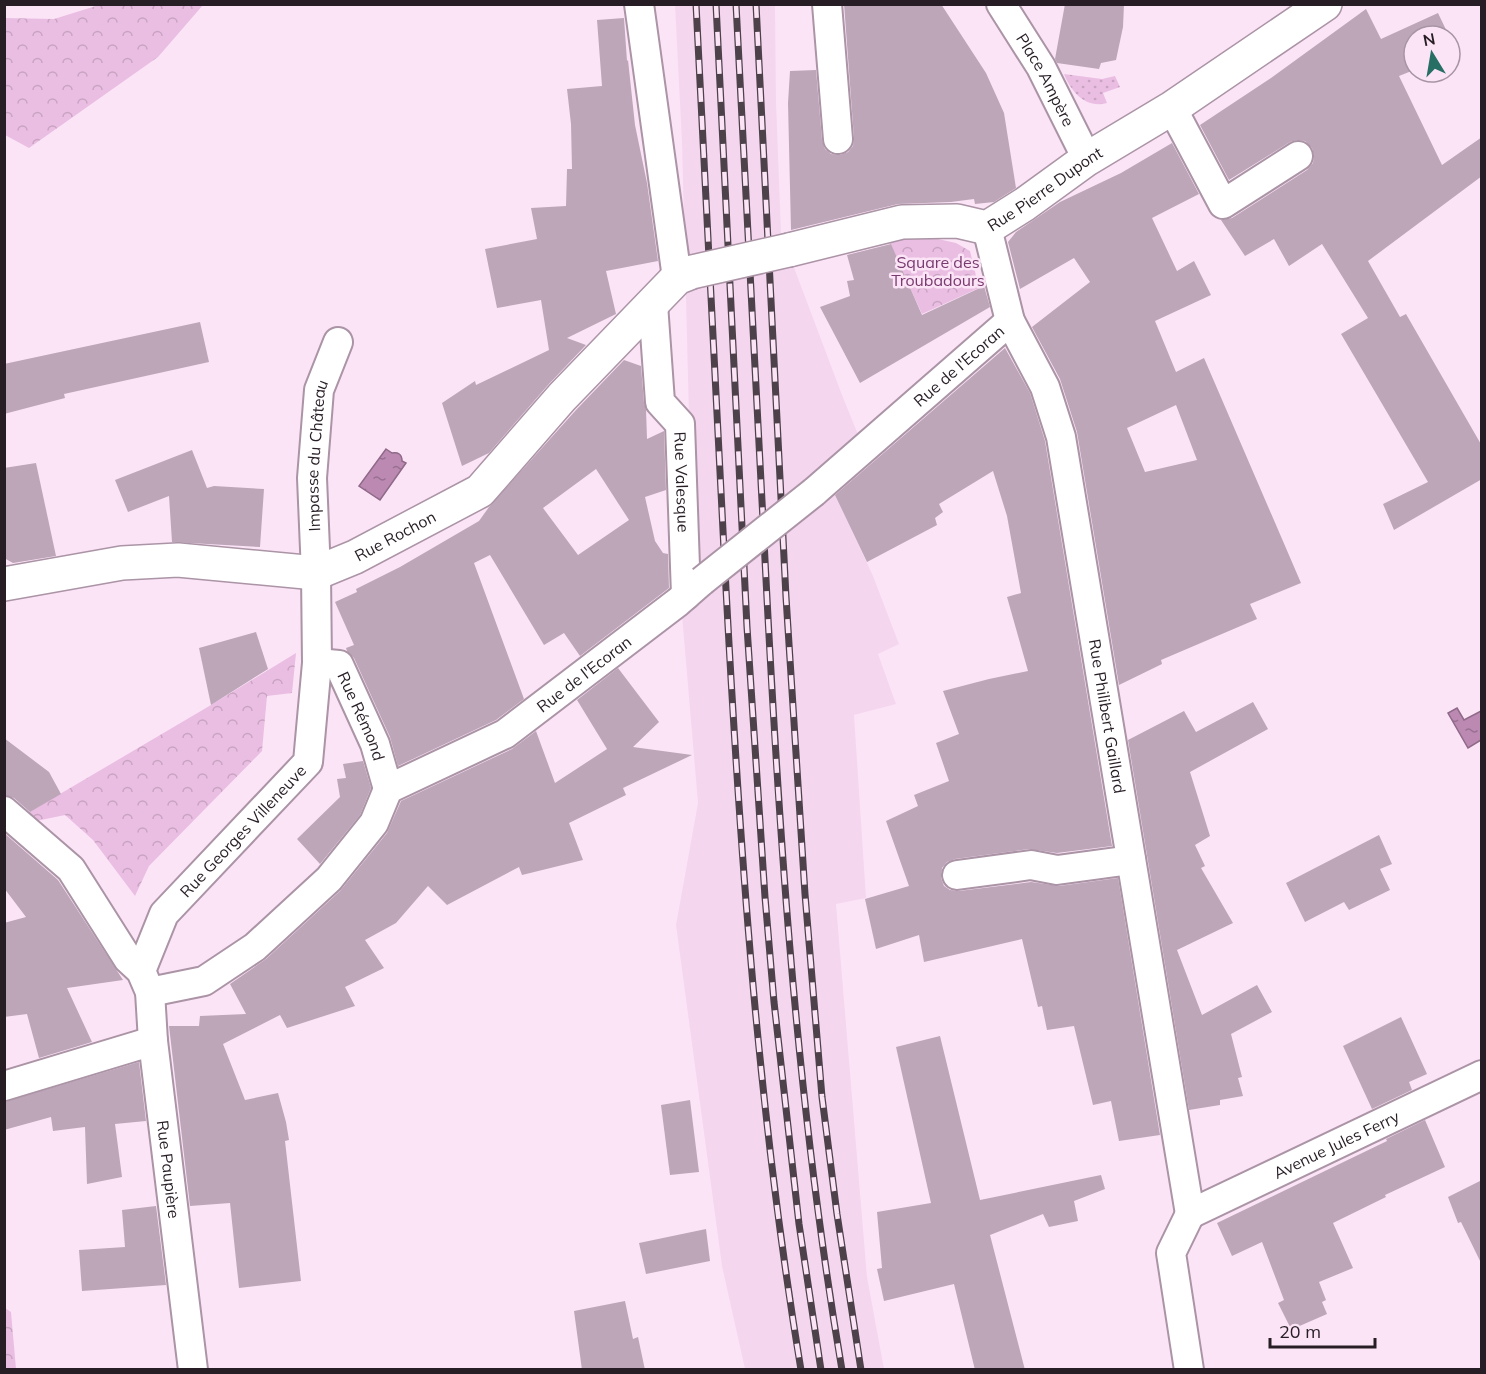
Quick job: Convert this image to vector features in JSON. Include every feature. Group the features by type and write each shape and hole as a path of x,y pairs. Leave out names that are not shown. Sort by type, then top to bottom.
{"street":[{"path":"639,4 685,275"},
{"path":"827,4 838,139"},
{"name":"Place Ampère","path":"1001,4 1041,67 1087,159"},
{"name":"Rue Pierre Dupont","path":"685,275 902,222 957,221 987,228 1025,204 1087,159 1172,108 1319,6"},
{"path":"1172,108 1223,204 1298,156"},
{"name":"Rue Philibert Gaillard","path":"987,228 1011,321 1045,387 1061,438 1190,1215"},
{"name":"Rue Rochon","path":"4,584 122,563 178,560 316,573 355,557 480,491 562,397 653,304 685,275"},
{"name":"Rue Valesque","path":"653,304 660,402 681,424 694,588"},
{"name":"Rue de l'Ecoran","path":"388,789 505,734 814,492 1011,321"},
{"name":"Impasse du Château","path":"316,573 312,478 318,401 338,342"},
{"name":"Rue Georges Villeneuve","path":"146,982 164,914 308,762 317,663 316,573"},
{"name":"Rue Rémond","path":"317,663 339,665 375,744 388,789"},
{"path":"4,810 71,869 146,982 204,981 255,947 328,879 374,823 388,789"},
{"path":"957,875 1031,865 1057,870 1131,860"},
{"name":"Rue Paupière","path":"146,982 193,1370"},
{"path":"4,1086 153,1041"},
{"name":"Avenue Jules Ferry","path":"1190,1215 1482,1075"},
{"path":"1189,1370 1171,1253 1190,1215"}],"shaded area":[{"path":"675,5 775,5 781,233 859,437 811,478 835,494 873,576 899,644 878,654 896,704 854,715 866,898 836,904 867,1277 884,1369 745,1369 722,1266 676,925 698,803 682,615 693,574 682,142"}],"green space":[{"path":"99,5 203,5 158,57 29,148 5,135 5,18 54,19"},
{"path":"1064,74 1102,79 1115,76 1120,87 1103,93 1107,103 1092,104 1075,93"},
{"name":"Square des Troubadours","path":"920,235 956,243 970,251 979,288 922,314 889,241"},
{"path":"296,653 292,693 267,696 262,751 149,866 135,896 93,840 65,815 36,821 26,814 211,705"},
{"path":"5,1308 11,1312 16,1369 5,1369"}],"water":[{"path":"386,449 399,454 402,461 406,463 380,500 359,486"},
{"path":"1457,708 1464,720 1481,711 1481,740 1468,748 1448,713"}],"building":[{"path":"844,4 941,4 986,73 1004,113 1016,188 994,202 975,204 974,199 898,204 791,230 788,103 790,71 816,70 822,140 825,149 831,154 840,155 848,152 853,146"},
{"path":"1065,4 1124,4 1123,27 1116,60 1101,63 1099,69 1057,63 1055,59"},
{"path":"1366,9 1381,39 1402,29 1402,75 1399,76 1442,165 1482,137 1482,176 1368,261 1400,317 1406,314 1482,446 1482,479 1394,530 1383,504 1428,482 1341,334 1368,318 1322,244 1289,266 1274,239 1245,256 1221,220 1232,218 1307,170 1313,163 1312,148 1305,141 1298,140 1290,142 1229,180 1200,125 1271,78"},
{"path":"1438,13 1443,24 1414,24"},
{"path":"624,18 635,125 647,183 658,261 606,271 616,314 567,338 586,345 489,453 462,466 442,403 475,381 476,385 549,350 541,300 497,308 485,249 537,239 531,208 566,206 567,169 572,169 571,124 567,89 602,86 597,20"},
{"path":"1172,143 1199,194 1152,218 1177,271 1194,261 1211,295 1155,321 1176,372 1204,358 1301,583 1250,604 1257,619 1161,660 1162,664 1119,685 1077,432 1060,379 1032,327 1090,282 1074,258 1020,289 1008,242 1016,232 1060,202 1121,173","holes":["1176,405 1197,460 1145,472 1127,428"]},
{"path":"891,244 922,315 984,286 990,307 860,383 820,307 850,296 847,281 854,280 847,255"},
{"path":"200,322 209,362 64,394 65,398 4,414 4,364"},
{"path":"1005,348 1030,393 1045,441 1112,846 1057,853 1029,849 955,859 947,862 942,868 941,878 944,886 950,890 959,891 1031,882 1059,886 1118,878 1160,1135 1119,1141 1111,1101 1093,1105 1074,1026 1047,1030 1042,1006 1038,1007 1022,939 924,962 919,935 876,949 865,899 909,886 886,821 918,806 914,795 949,781 936,743 959,734 943,691 1028,671 1007,597 1021,593 1007,516 993,471 939,504 943,512 935,518 937,525 867,562 835,495"},
{"path":"624,360 641,366 647,439 664,431 666,490 645,497 655,541 663,553 668,554 669,588 580,656 564,633 544,645 490,555 474,563 524,699 496,720 398,766 390,737 354,658 347,651 346,648 354,645 335,602 357,592 356,589 400,567 479,521 576,410","holes":["596,469 629,520 578,555 543,508"]},
{"path":"192,450 207,488 214,486 264,489 260,547 172,542 169,496 128,512 115,480"},
{"path":"36,463 56,556 13,563 4,558 4,468"},
{"path":"256,632 268,669 211,705 199,648"},
{"path":"618,668 659,722 633,747 692,755 623,788 626,795 569,823 583,860 522,875 519,867 447,905 428,886 396,923 365,940 384,968 345,987 355,1006 287,1028 280,1015 223,1044 245,1100 278,1093 289,1140 285,1141 301,1281 239,1288 230,1203 190,1206 169,1026 199,1026 200,1016 246,1014 230,984 266,959 340,891 387,833 401,801 512,749 536,731 555,783 607,749 577,700"},
{"path":"1253,702 1268,729 1190,772 1210,836 1195,845 1205,866 1201,868 1233,923 1177,950 1202,1015 1257,985 1272,1012 1231,1034 1242,1077 1238,1078 1243,1096 1220,1100 1220,1105 1189,1110 1128,740 1184,711 1196,732"},
{"path":"4,738 49,772 61,794 30,812 14,798 4,795"},
{"path":"363,761 371,788 360,815 320,864 297,839 340,797 337,779 346,778 343,764"},
{"path":"4,833 58,880 123,980 67,988 92,1042 39,1058 27,1014 4,1017 4,923 26,917 4,888"},
{"path":"1379,835 1392,864 1380,869 1390,890 1349,910 1344,902 1305,922 1286,883"},
{"path":"1401,1017 1427,1074 1409,1082 1412,1090 1372,1109 1343,1046"},
{"path":"940,1036 980,1200 1101,1175 1105,1189 1074,1201 1078,1221 1049,1227 1043,1214 990,1235 1025,1370 975,1370 954,1284 884,1301 877,1269 882,1268 877,1212 931,1203 896,1047"},
{"path":"139,1062 146,1121 115,1124 122,1177 87,1184 85,1127 53,1131 51,1117 4,1130 4,1102"},
{"path":"690,1100 699,1172 670,1175 661,1105"},
{"path":"1425,1120 1445,1167 1333,1223 1353,1268 1319,1282 1326,1300 1322,1302 1327,1314 1295,1328 1290,1327 1278,1303 1284,1300 1262,1242 1232,1256 1217,1223 1387,1141 1386,1139"},
{"path":"1482,1180 1482,1265 1461,1222 1458,1223 1448,1197"},
{"path":"156,1206 166,1285 82,1291 79,1250 125,1247 122,1210"},
{"path":"706,1229 710,1261 646,1274 639,1243"},
{"path":"625,1301 633,1339 638,1337 645,1370 582,1370 574,1311"}],"railway":[{"path":"696,4 726,589 745,883 773,1176 801,1370"},
{"path":"716,4 747,627 765,897 774,1002 799,1224 821,1370"},
{"path":"736,4 781,840 811,1159 842,1370"},
{"path":"756,4 786,597 805,894 822,1097 861,1370"}]}
